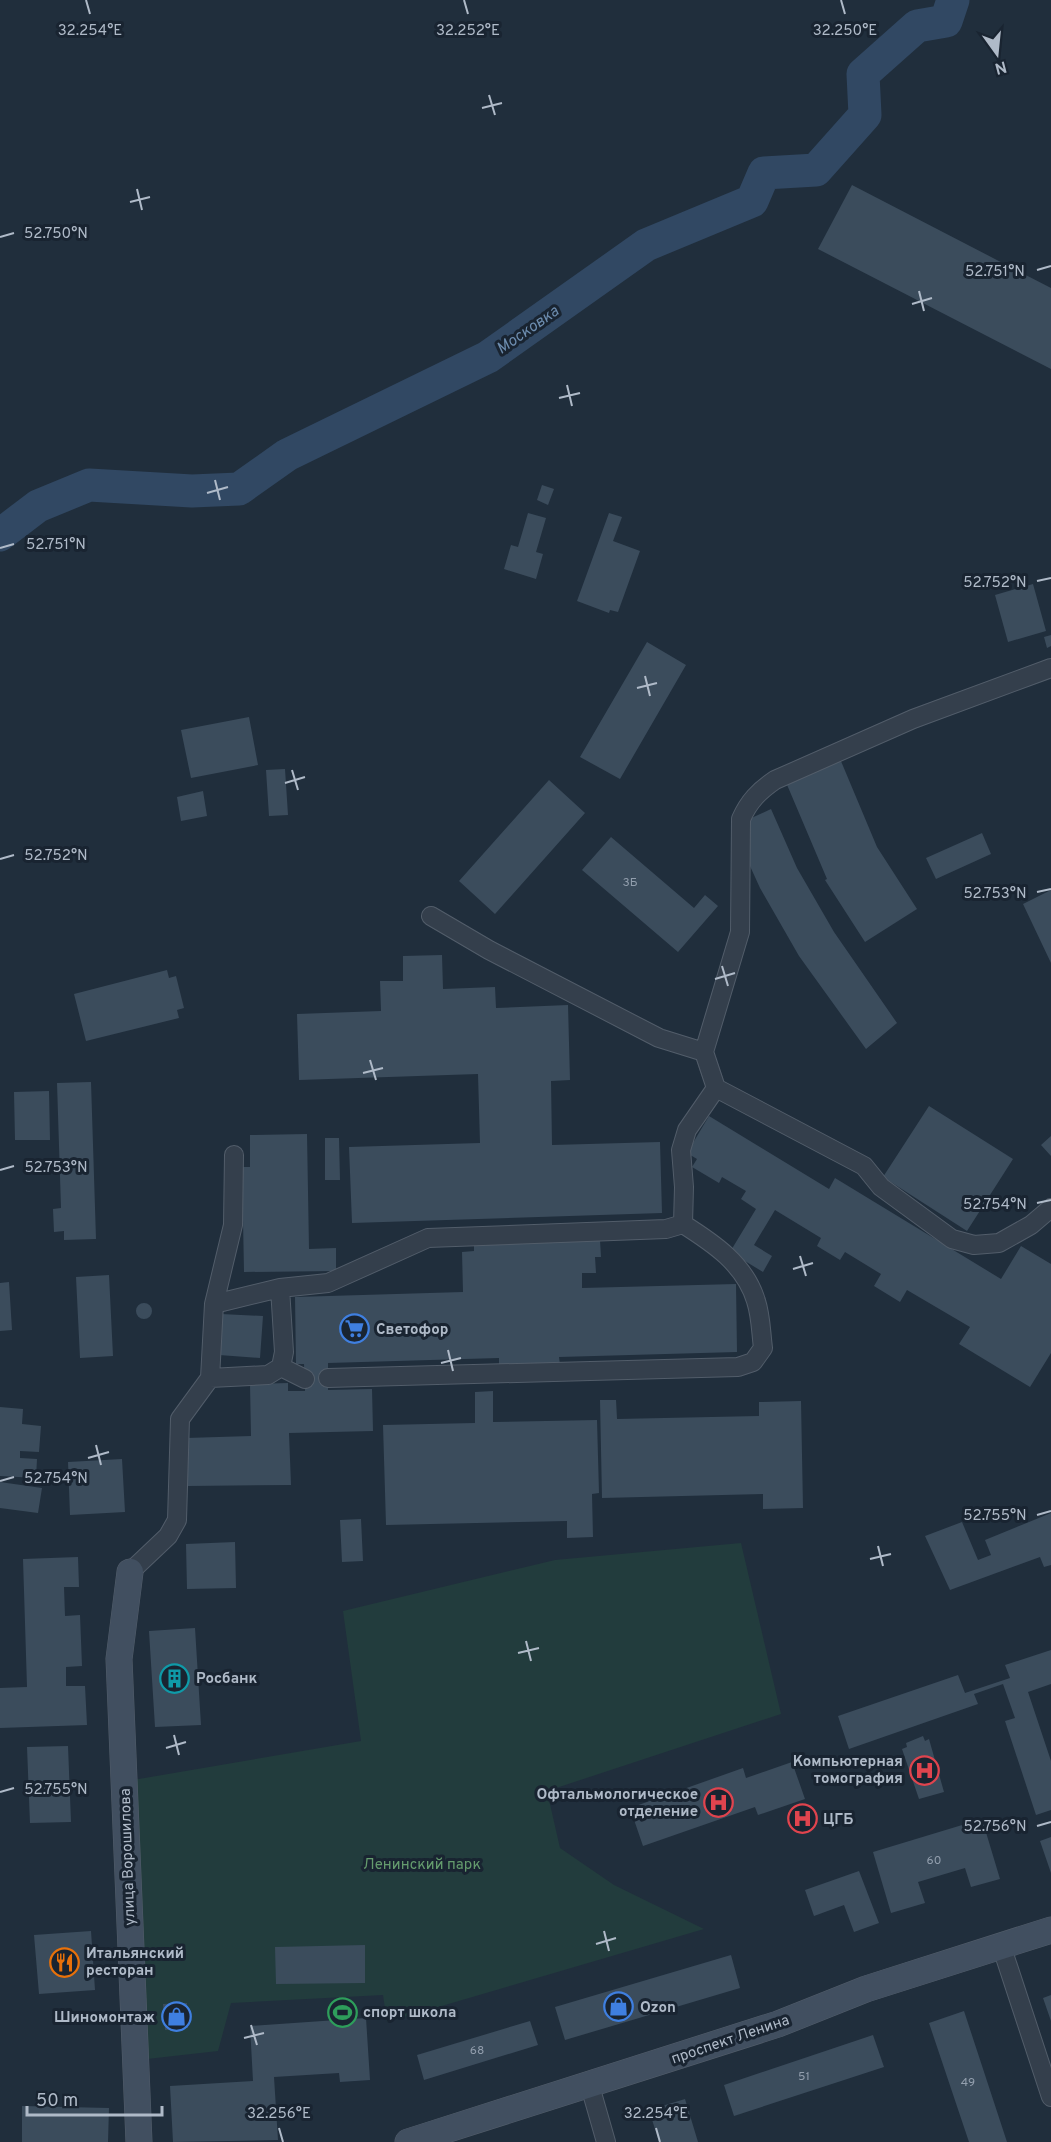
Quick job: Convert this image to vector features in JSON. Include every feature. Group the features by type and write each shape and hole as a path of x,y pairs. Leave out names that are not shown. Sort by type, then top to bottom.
{"main road":[{"name":"улица Ворошилова","path":"130,1572 119,1659 139,2142"},
{"name":"проспект Ленина","path":"408,2142 590,2086 778,2024 866,1989 1051,1930"}],"street":[{"path":"1051,668 914,719 775,780 757,792 741,819 740,932 704,1052 716,1088 864,1166 881,1187 952,1239 974,1245 999,1243 1031,1225 1051,1208"},
{"path":"431,916 489,950 659,1038 704,1052"},
{"path":"683,1224 684,1187 681,1150 687,1130 716,1088"},
{"path":"130,1572 168,1536 177,1520 180,1419 210,1378 214,1304 233,1225 234,1155"},
{"path":"214,1304 280,1288 328,1283 428,1238 666,1229 683,1224 722,1248 743,1276 756,1300 763,1348 753,1362 738,1367 328,1378"},
{"path":"210,1378 268,1375 281,1367 284,1352 280,1288"},
{"path":"281,1367 305,1379"},
{"path":"1001,1945 1051,2097"},
{"path":"590,2086 606,2142"}],"green space":[{"name":"Ленинский парк","path":"741,1543 781,1714 547,1791 560,1848 614,1885 704,1929 387,2022 383,1995 231,2003 218,2051 147,2059 133,1780 361,1741 343,1611 555,1560"}],"building":[{"path":"852,185 1051,288 1051,369 818,249"},
{"path":"542,485 554,489 548,505 537,500"},
{"path":"528,513 546,518 536,552 543,554 536,579 504,569 511,545 518,547"},
{"path":"609,513 622,517 613,541 640,551 618,612 610,610 609,613 577,601"},
{"path":"1033,584 1046,631 1008,642 995,595"},
{"path":"1051,635 1051,646 1047,648 1044,637"},
{"path":"647,642 686,665 620,779 580,757"},
{"path":"249,717 258,765 191,778 181,730"},
{"path":"838,754 877,847 917,909 865,942 825,880 827,879 785,780"},
{"path":"285,769 288,815 269,816 266,770"},
{"path":"549,780 585,813 495,914 459,881"},
{"path":"203,791 207,816 181,821 177,797"},
{"path":"771,809 797,868 834,932 897,1023 866,1049 799,956 760,888 745,855 747,820"},
{"path":"982,833 991,854 936,879 926,858"},
{"path":"611,837 694,908 705,895 718,906 678,952 582,870"},
{"path":"1051,890 1051,963 1023,904"},
{"path":"442,955 443,989 495,987 496,1008 568,1005 570,1080 551,1081 552,1145 660,1142 662,1213 352,1223 349,1147 480,1143 478,1074 299,1080 297,1014 381,1011 380,981 403,981 403,956"},
{"path":"167,970 169,978 176,976 184,1008 177,1010 179,1018 86,1041 74,994"},
{"path":"91,1082 96,1239 64,1240 64,1231 54,1232 53,1209 61,1208 57,1083"},
{"path":"49,1091 50,1140 15,1140 14,1092"},
{"path":"929,1106 1013,1159 967,1231 883,1177"},
{"path":"709,1116 829,1189 835,1178 1001,1279 1021,1246 1051,1264 1051,1353 1030,1387 959,1344 970,1327 907,1290 900,1302 874,1286 881,1274 845,1252 840,1260 817,1246 821,1238 775,1210 754,1245 772,1256 763,1272 730,1252 756,1209 741,1199 746,1191 722,1177 719,1183 692,1167 697,1159 687,1153"},
{"path":"307,1134 309,1249 336,1248 336,1271 244,1272 242,1167 250,1167 250,1135"},
{"path":"1051,1136 1051,1156 1041,1145"},
{"path":"325,1138 339,1138 340,1180 325,1180"},
{"path":"600,1240 601,1257 595,1257 596,1273 582,1273 582,1288 736,1284 737,1352 559,1357 560,1365 499,1367 499,1358 328,1363 328,1390 372,1389 373,1431 289,1433 291,1485 187,1486 186,1438 251,1436 250,1384 288,1383 288,1391 305,1391 304,1364 296,1364 295,1297 463,1292 462,1252 474,1251 474,1241"},
{"path":"109,1275 113,1356 80,1358 76,1277"},
{"path":"9,1282 12,1330 0,1331 0,1283"},
{"path":"144,1303 150,1305 152,1311 150,1317 144,1319 138,1317 136,1311 138,1305"},
{"path":"221,1314 263,1316 260,1358 219,1355"},
{"path":"493,1391 493,1422 597,1420 599,1493 592,1494 593,1537 567,1538 567,1521 386,1525 383,1425 475,1423 475,1392"},
{"path":"600,1400 616,1400 617,1419 759,1416 759,1402 801,1401 803,1508 763,1509 763,1494 602,1498"},
{"path":"0,1407 23,1409 22,1424 41,1426 39,1452 20,1451 20,1458 37,1459 36,1478 0,1476"},
{"path":"122,1459 125,1512 70,1515 68,1462"},
{"path":"0,1482 42,1488 38,1513 0,1508"},
{"path":"1051,1513 1051,1565 1044,1567 1040,1557 950,1590 925,1536 962,1522 978,1560 991,1555 985,1540"},
{"path":"361,1519 363,1561 342,1562 340,1520"},
{"path":"235,1542 236,1588 187,1589 186,1544"},
{"path":"78,1557 79,1587 64,1587 65,1616 80,1615 82,1666 66,1667 66,1686 85,1686 87,1725 0,1728 0,1688 27,1687 23,1559"},
{"name":"Росбанк","path":"195,1628 201,1725 155,1727 149,1631"},
{"path":"1051,1650 1051,1684 1028,1692 1051,1761 1051,1810 1036,1815 1005,1721 1015,1718 1003,1684 974,1694 978,1704 849,1749 838,1716 958,1675 965,1693 1010,1678 1005,1665"},
{"name":"Компьютерная томография","path":"923,1736 925,1741 929,1739 944,1792 919,1799 902,1749 907,1747 906,1743"},
{"path":"68,1746 71,1822 30,1823 27,1747"},
{"name":"Офтальмологическое отделение","path":"792,1762 805,1799 758,1815 755,1807 643,1846 630,1808 743,1768 746,1778"},
{"path":"982,1819 1000,1879 971,1887 965,1868 918,1882 925,1903 891,1913 873,1852"},
{"path":"1051,1837 1051,1873 1040,1841"},
{"path":"859,1871 879,1923 854,1932 844,1905 814,1916 805,1890"},
{"name":"Итальянский ресторан","path":"91,1931 95,1990 39,1994 34,1935"},
{"path":"365,1945 365,1983 276,1984 275,1947"},
{"path":"731,1955 740,1988 565,2040 555,2007"},
{"path":"1051,1995 1051,2021 1043,1998"},
{"path":"187,2003 188,2028 165,2030 163,2004"},
{"path":"964,2011 1007,2142 969,2142 929,2023"},
{"path":"366,2018 370,2080 340,2082 339,2073 274,2077 278,2140 173,2142 170,2086 253,2081 250,2026"},
{"path":"530,2021 538,2045 424,2080 417,2055"},
{"path":"873,2035 884,2067 734,2116 724,2085"},
{"path":"685,2099 698,2142 659,2142 649,2110"},
{"path":"22,2106 109,2108 108,2142 22,2142"}],"waterway":[{"name":"Московка","path":"0,535 38,506 89,485 192,491 239,489 287,455 488,357 646,245 752,201 764,173 816,170 865,115 863,74 917,26 946,21 953,0"}],"place":[{"name":"Светофор","path":"355,1329"},
{"name":"Росбанк","path":"175,1678"},
{"name":"Компьютерная томография","path":"924,1770"},
{"name":"Офтальмологическое отделение","path":"719,1803"},
{"name":"ЦГБ","path":"802,1819"},
{"name":"Итальянский ресторан","path":"65,1962"},
{"name":"Ozon","path":"619,2007"},
{"name":"спорт школа","path":"342,2012"},
{"name":"Шиномонтаж","path":"176,2017"}]}
